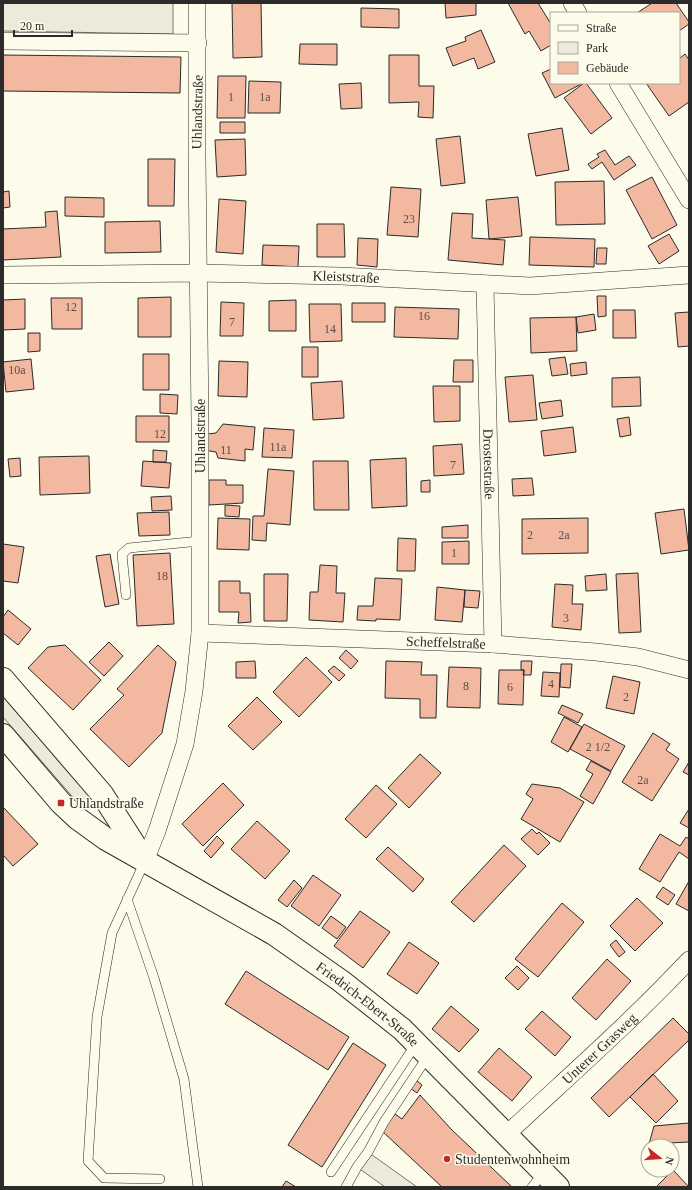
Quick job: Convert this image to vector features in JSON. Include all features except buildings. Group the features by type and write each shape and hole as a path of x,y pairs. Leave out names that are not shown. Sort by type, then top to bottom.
{"street":[{"name":"Uhlandstraße","path":"145,861 157,831 185,744 194,691 200,633 197,3"},
{"path":"572,3 577,12"},
{"path":"3,41 198,43"},
{"path":"619,84 689,200"},
{"name":"Kleiststraße","path":"3,275 198,273 341,276 530,286 689,275"},
{"name":"Drostestraße","path":"485,284 493,644"},
{"name":"Scheffelstraße","path":"200,633 493,644 596,652 645,659 689,670"},
{"name":"Friedrich-Ebert-Straße","path":"3,679 102,794 145,861"},
{"name":"Friedrich-Ebert-Straße","path":"3,735 61,803 77,818 106,839 274,934 341,981 402,1029 507,1134 545,1182"},
{"name":"Unterer Grasweg","path":"507,1134 664,987 689,960"}],"lane":[{"path":"126,595 122,554 129,548 200,541"},
{"path":"145,861 112,933 97,1017 88,1161 104,1178 160,1179"},
{"path":"127,899 154,978 184,1079 198,1187"},
{"path":"331,1172 422,1050"},
{"path":"346,1187 357,1167 368,1152 422,1050"}],"green space":[{"path":"3,3 173,3 173,34 3,31"},
{"path":"3,696 89,795 93,801 91,806 86,807 78,803 3,717"},
{"path":"368,1152 417,1187 385,1187 357,1167"}],"place":[{"name":"Uhlandstraße","path":"61,803"},
{"name":"Studentenwohnheim","path":"447,1159"}]}
